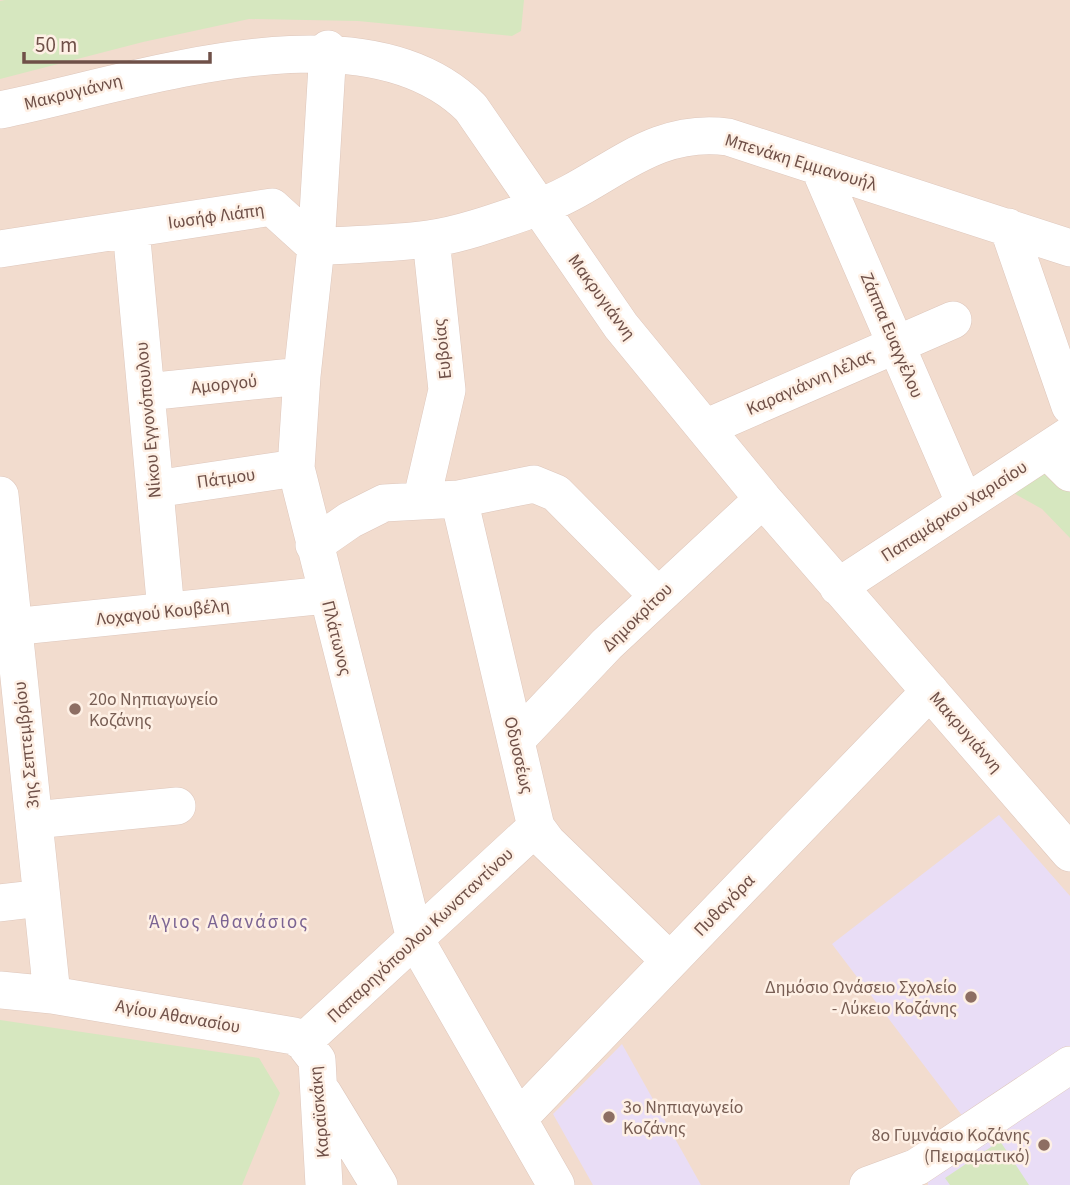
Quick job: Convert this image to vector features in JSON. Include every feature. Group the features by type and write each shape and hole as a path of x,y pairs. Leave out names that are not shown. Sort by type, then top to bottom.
{"street":[{"name":"Μακρυγιάννη","path":"0,110 225,55 282,48 328,48 389,56 426,69 443,80 471,108 621,326 762,499 1070,853"},
{"name":"Πλάτωνος","path":"328,48 316,247 302,376 296,468 415,939 556,1185"},
{"name":"Μπενάκη Εμμανουήλ","path":"539,207 645,149 683,136 728,137 1070,247"},
{"name":"Ζάππα Ευαγγέλου","path":"818,167 965,504"},
{"name":"Ιωσήφ Λιάπη","path":"0,249 272,207 316,247"},
{"path":"316,247 431,239 539,207"},
{"path":"1008,227 1070,406"},
{"name":"Νίκου Εγγονόπουλου","path":"131,229 166,611"},
{"name":"Ευβoίας","path":"422,498 446,390 431,239"},
{"name":"Καραγιάννη Λέλας","path":"705,428 953,320"},
{"name":"Αμοργού","path":"146,392 302,376"},
{"name":"Παπαμάρκου Χαρισίου","path":"838,587 965,504 1062,452"},
{"name":"Πάτμου","path":"155,489 296,468"},
{"path":"314,545 350,520 384,503 422,498 459,499 521,486 545,486 556,493 658,596"},
{"name":"3ης Σεπτεμβρίου","path":"0,495 7,628 22,802 42,898 52,995"},
{"name":"Οδυσσέως","path":"459,499 536,827 547,842 670,961"},
{"name":"Δημοκρίτου","path":"516,740 658,596 762,499"},
{"name":"Λοχαγού Κουβέλη","path":"7,628 326,595"},
{"name":"Πυθαγόρα","path":"518,1119 930,691"},
{"path":"22,802 177,806"},
{"name":"Παπαρηγόπουλου Κωνσταντίνου","path":"303,1042 536,827"},
{"path":"0,903 42,898"},
{"name":"Αγίου Αθανασίου","path":"0,990 52,995 294,1036 303,1042"},
{"name":"Καραϊσκάκη","path":"303,1042 317,1060 321,1090 324,1178"},
{"path":"868,1185 916,1176 1070,1065"},
{"path":"321,1090 376,1180"},
{"path":"324,1178 376,1180"}],"shaded area":[{"path":"0,0 1070,0 1070,1185 0,1185"},
{"name":"Δημόσιο Ωνάσειο Σχολείο - Λύκειο Κοζάνης","path":"999,815 1070,896 1070,1050 967,1122 832,944"},
{"name":"3ο Νηπιαγωγείο Κοζάνης","path":"622,1044 701,1185 593,1185 553,1114"},
{"path":"1070,1075 1070,1185 928,1185 928,1168"}],"green space":[{"path":"524,0 521,31 512,36 358,21 249,19 143,42 0,79 0,1"},
{"path":"1044,469 1070,492 1070,538 1042,509 1010,491"},
{"path":"0,1020 259,1058 280,1093 242,1185 0,1185"},
{"path":"1000,1141 1029,1185 950,1185 945,1178"}],"place":[{"name":"20ο Νηπιαγωγείο Κοζάνης","path":"75,709"},
{"name":"Δημόσιο Ωνάσειο Σχολείο - Λύκειο Κοζάνης","path":"971,997"},
{"name":"3ο Νηπιαγωγείο Κοζάνης","path":"609,1117"},
{"name":"8ο Γυμνάσιο Κοζάνης (Πειραματικό)","path":"1044,1145"}],"district":[{"name":"Άγιος Αθανάσιος","path":"229,921"}]}
